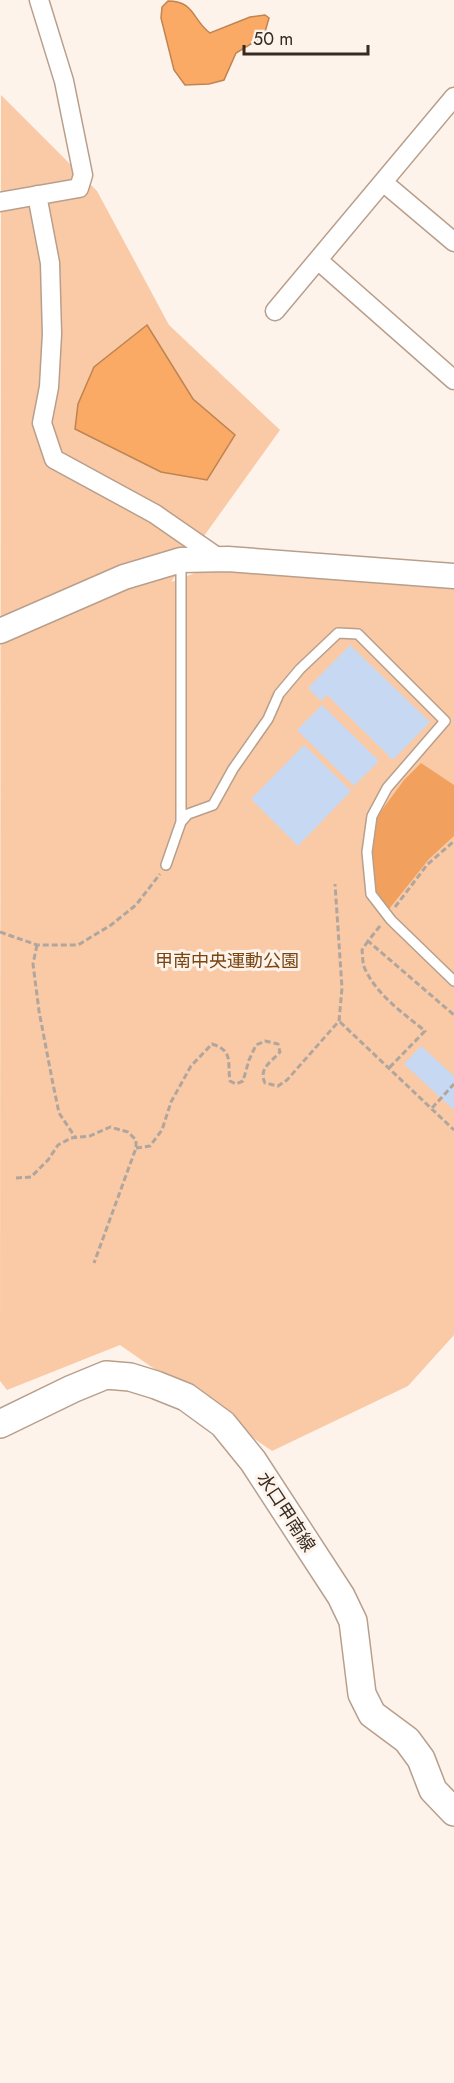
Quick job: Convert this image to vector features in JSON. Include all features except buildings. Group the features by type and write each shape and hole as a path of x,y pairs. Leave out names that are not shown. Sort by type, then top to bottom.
{"main road":[{"name":"水口甲南線","path":"0,1424 106,1375 130,1377 186,1397 223,1424 253,1461 341,1596 353,1622 362,1694 372,1714 407,1740 421,1759 433,1790 454,1812"}],"street":[{"path":"0,202 79,188 83,175 64,81 39,0"},
{"path":"275,311 454,97"},
{"path":"383,182 454,242"},
{"path":"37,195 50,263 52,334 49,387 42,423 54,459 155,514 220,559"},
{"path":"319,261 454,380"},
{"path":"0,631 124,577 181,560 220,559 454,576"}],"lane":[{"path":"166,865 181,822 181,560"},
{"path":"181,822 188,814 213,805 268,719 279,694 300,669 338,633 358,634 445,721 387,788 372,816 367,852 371,894 391,920 454,981"}],"path":[{"path":"0,933 37,945 78,945 111,925 136,905 166,865"},
{"path":"136,1148 150,1146 162,1130 171,1102 191,1066 212,1044 223,1048 229,1057 230,1081 236,1084 243,1081 256,1045 265,1041 278,1044 280,1052 263,1069 262,1076 265,1083 278,1086 287,1080 339,1021 342,988 335,884"},
{"path":"368,941 362,950 364,967 374,983 387,999 425,1031 389,1068"},
{"path":"37,945 33,964 52,1079 60,1113 76,1138"},
{"path":"339,1021 454,1130"},
{"path":"432,1108 454,1084"},
{"path":"16,1178 31,1176 48,1160 58,1145 76,1138 90,1136 110,1127 128,1132 136,1140 136,1148 94,1263"}],"green space":[{"name":"甲南中央運動公園","path":"1,95 97,191 169,325 280,430 171,582 208,568 454,586 454,1335 408,1386 272,1451 120,1345 7,1390 0,1381"}],"shaded area":[{"path":"168,1 183,4 210,33 250,17 265,15 269,18 265,32 256,41 236,53 224,80 209,84 185,85 174,70 161,18 162,7"},
{"path":"147,325 193,399 235,435 207,480 161,472 75,429 78,404 94,367"},
{"path":"421,763 454,785 454,836 429,859 389,909 375,891 371,853 376,818 404,780"}]}
